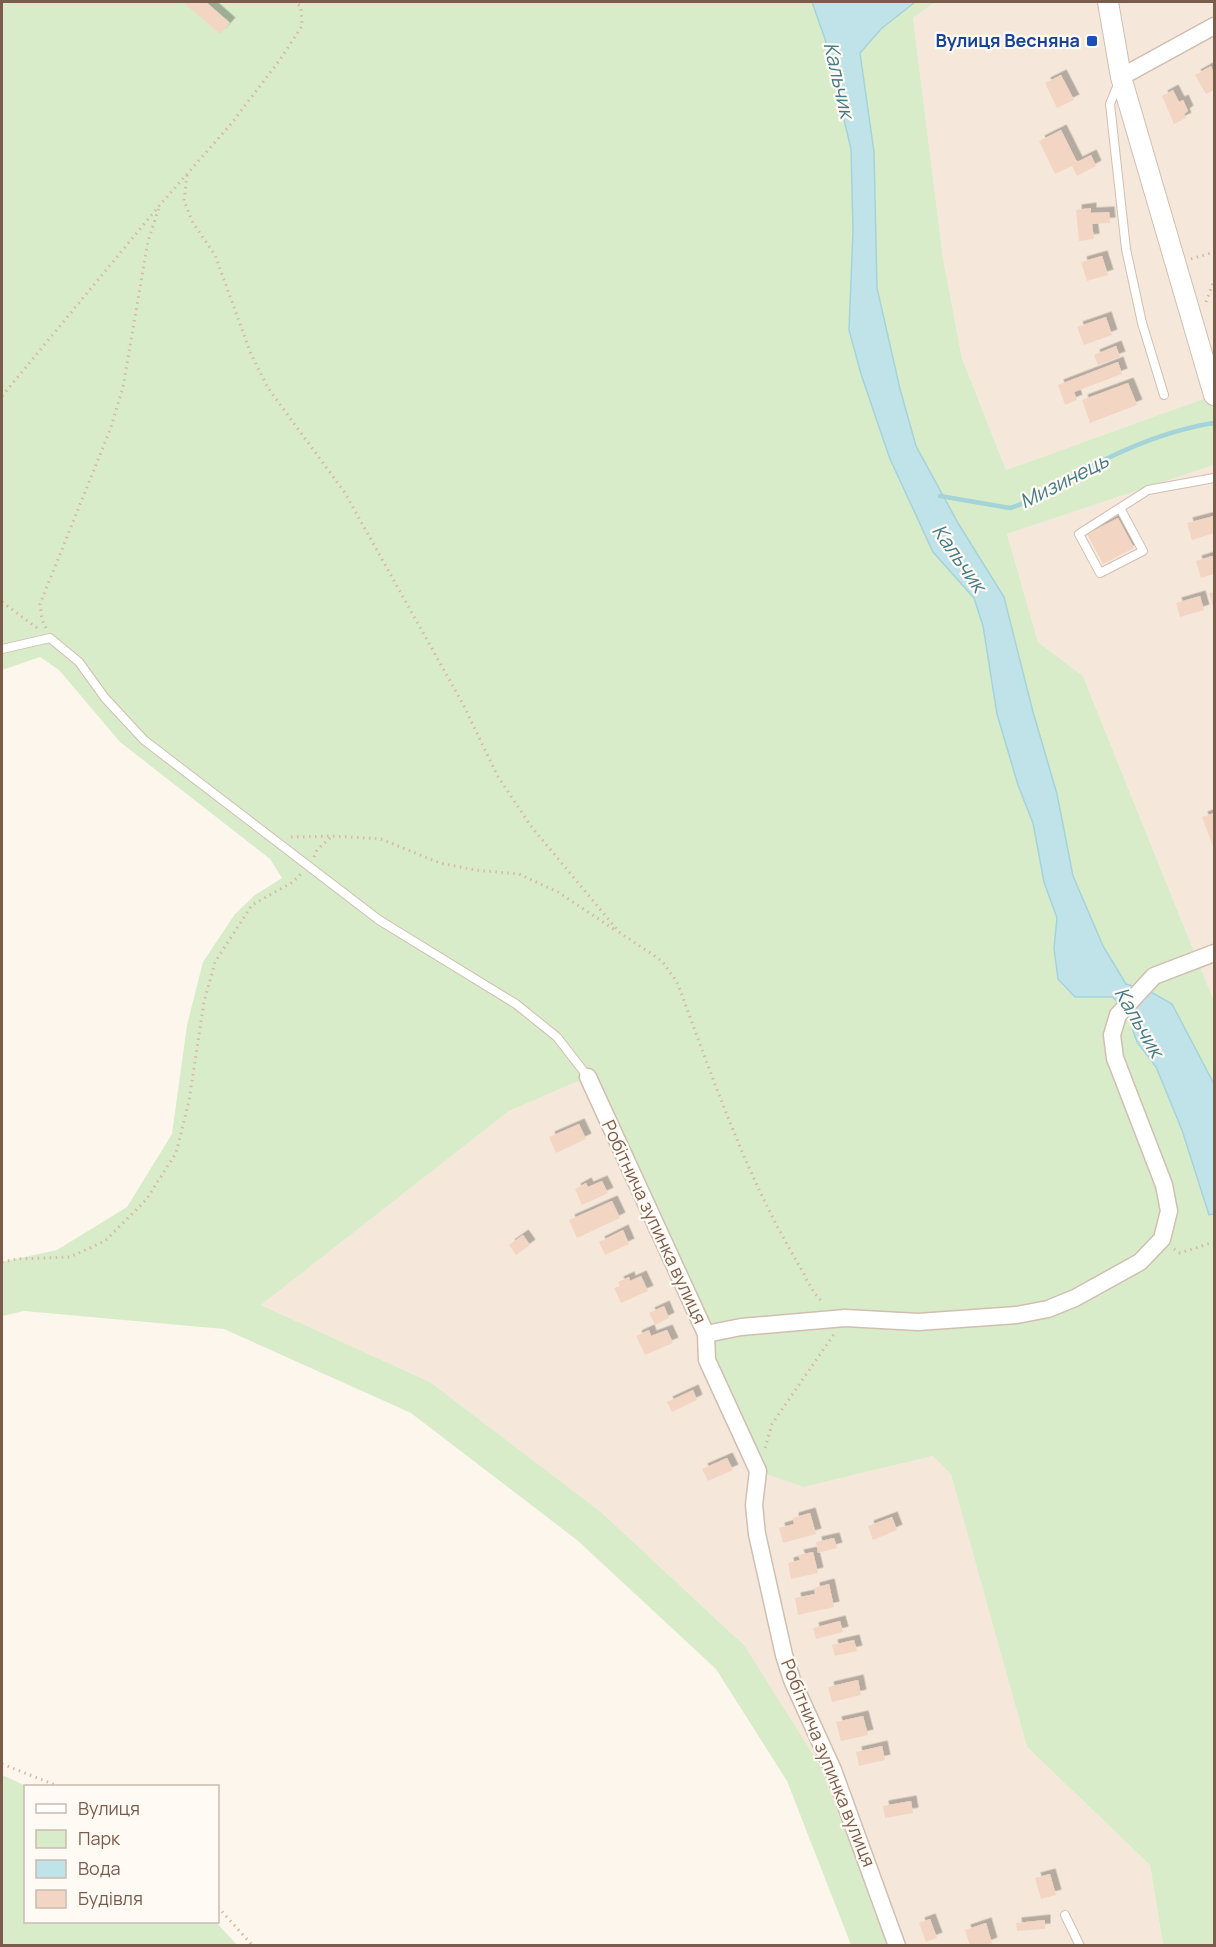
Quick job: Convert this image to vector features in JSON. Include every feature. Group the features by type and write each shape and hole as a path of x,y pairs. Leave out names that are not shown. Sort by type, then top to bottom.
{"street":[{"path":"1108,2 1121,77 1214,395"},
{"path":"1121,77 1215,26"},
{"path":"706,1334 741,1327 845,1318 918,1322 1017,1315 1048,1309 1075,1298 1140,1262 1162,1239 1169,1211 1164,1185 1115,1058 1112,1035 1118,1015 1154,976 1215,953"},
{"name":"Робітнича зупинка вулиця","path":"588,1077 706,1334 707,1360 758,1471 754,1505 757,1533 784,1655 792,1680 833,1770 897,1946"}],"lane":[{"path":"1121,77 1110,104 1126,249 1142,322 1164,395"},
{"path":"1120,508 1143,550 1100,573 1079,534 1148,490 1215,478"},
{"path":"2,649 50,638 78,662 105,698 144,740 379,920 516,1004 557,1036 588,1077"},
{"path":"1065,1916 1080,1946"}],"path":[{"path":"2,396 159,206 231,124 279,62 302,26 301,7 296,2"},
{"path":"187,175 184,201 193,224 215,255 250,354 268,388 345,493 464,706 502,783 530,825 619,932"},
{"path":"50,638 42,620 40,604 117,408 123,387 148,241 159,206"},
{"path":"1176,264 1215,252"},
{"path":"2,602 50,638"},
{"path":"267,835 381,839 440,863 475,870 519,874 558,892 662,961 677,982 719,1095 763,1201 821,1301 845,1318 771,1424 758,1471"},
{"path":"2,1262 17,1259 70,1257 105,1241 146,1200 176,1153 189,1101 204,1002 215,962 252,905 293,882 309,867 317,850 332,836"},
{"path":"1180,1253 1215,1242"},
{"path":"2,1764 56,1785"},
{"path":"219,1908 253,1946"}],"shaded area":[{"path":"935,2 1214,2 1214,395 1006,470 962,358 943,258 913,18"},
{"path":"1214,465 1214,1001 1083,676 1038,642 1007,534"},
{"path":"588,1077 804,1487 933,1456 952,1474 1027,1747 1150,1865 1163,1945 890,1945 744,1645 601,1512 430,1382 261,1305 509,1111"}],"green space":[{"path":"2,2 935,2 913,18 943,258 962,358 1006,470 1214,395 1214,465 1007,534 1038,642 1083,676 1214,1001 1214,1945 1163,1945 1150,1865 1027,1747 951,1474 933,1456 804,1487 758,1471 706,1334 588,1077 509,1111 261,1305 430,1382 601,1512 744,1645 819,1764 890,1945 851,1945 787,1781 716,1669 577,1540 411,1413 224,1329 24,1311 2,1316 2,1262 57,1250 127,1207 172,1134 187,1025 203,962 235,914 255,895 282,878 270,859 120,742 59,670 40,657 2,670"},
{"path":"2,1775 24,1785 24,1923 217,1923 237,1945 2,1945"}],"water":[{"name":"Кальчик","path":"812,2 915,2 881,29 860,53 874,152 877,288 900,389 916,446 958,523 1004,597 1033,712 1057,794 1073,876 1103,946 1126,984 1151,992 1172,1004 1214,1084 1214,1214 1209,1215 1182,1130 1156,1067 1137,1042 1127,1014 1113,997 1075,997 1058,979 1054,948 1057,918 1044,882 1033,823 1018,785 997,714 983,626 974,598 933,552 890,459 861,374 849,330 853,231 851,149 825,39"}],"building":[{"path":"183,2 206,2 230,23 220,34"},
{"path":"1211,66 1214,74 1214,90 1206,94 1195,75"},
{"path":"1061,75 1074,100 1057,108 1045,83"},
{"path":"1173,90 1179,102 1183,100 1188,111 1184,114 1186,118 1174,124 1162,96"},
{"path":"1061,130 1077,162 1091,155 1096,166 1077,176 1072,166 1055,174 1039,141"},
{"path":"1091,208 1091,213 1109,212 1110,223 1092,224 1094,239 1079,241 1076,210"},
{"path":"1102,256 1108,275 1087,281 1081,262"},
{"path":"1106,317 1112,335 1084,345 1077,327"},
{"path":"1116,346 1120,357 1098,365 1094,355"},
{"path":"1118,362 1122,374 1074,392 1077,400 1065,405 1058,385"},
{"path":"1128,383 1137,405 1090,423 1082,400"},
{"path":"1214,516 1214,533 1192,540 1187,523"},
{"path":"1118,518 1134,548 1103,564 1087,534"},
{"path":"1212,556 1214,574 1201,578 1196,561"},
{"path":"1214,592 1214,611 1209,593"},
{"path":"1200,596 1204,610 1180,617 1176,603"},
{"path":"1214,813 1214,849 1202,817"},
{"path":"579,1124 586,1139 556,1153 549,1137"},
{"path":"602,1181 608,1193 582,1205 575,1189 586,1183 588,1187"},
{"path":"612,1201 620,1218 577,1238 569,1220"},
{"path":"623,1230 629,1244 605,1255 599,1242"},
{"path":"523,1235 530,1245 516,1255 509,1245"},
{"path":"641,1276 648,1291 621,1303 614,1288 620,1286 618,1282 629,1277 630,1281"},
{"path":"664,1306 669,1318 655,1325 649,1313"},
{"path":"649,1330 651,1336 667,1330 673,1343 645,1355 636,1336"},
{"path":"693,1390 697,1400 672,1412 667,1402"},
{"path":"727,1458 733,1470 708,1481 702,1469"},
{"path":"810,1513 816,1534 783,1543 779,1528 794,1524 793,1518"},
{"path":"892,1517 897,1530 873,1540 868,1526"},
{"path":"834,1538 837,1548 818,1553 816,1542"},
{"path":"813,1552 818,1573 791,1579 788,1563 800,1560 798,1555"},
{"path":"829,1584 834,1607 798,1615 795,1598 815,1594 814,1588"},
{"path":"840,1621 843,1632 816,1639 813,1628"},
{"path":"854,1640 857,1651 835,1656 832,1645"},
{"path":"858,1680 861,1695 832,1702 828,1687"},
{"path":"863,1716 868,1735 841,1741 836,1722"},
{"path":"882,1746 885,1760 859,1766 856,1752"},
{"path":"911,1801 913,1813 885,1818 883,1806"},
{"path":"1050,1874 1056,1895 1041,1899 1035,1878"},
{"path":"930,1919 937,1938 926,1942 919,1923"},
{"path":"1045,1920 1045,1929 1017,1931 1016,1923"},
{"path":"986,1923 992,1943 984,1946 970,1946 965,1930"}],"waterway":[{"name":"Мизинець","path":"940,496 1010,508 1114,455 1162,436 1214,423"}],"place":[{"name":"Вулиця Весняна","path":"1092,41"}]}
